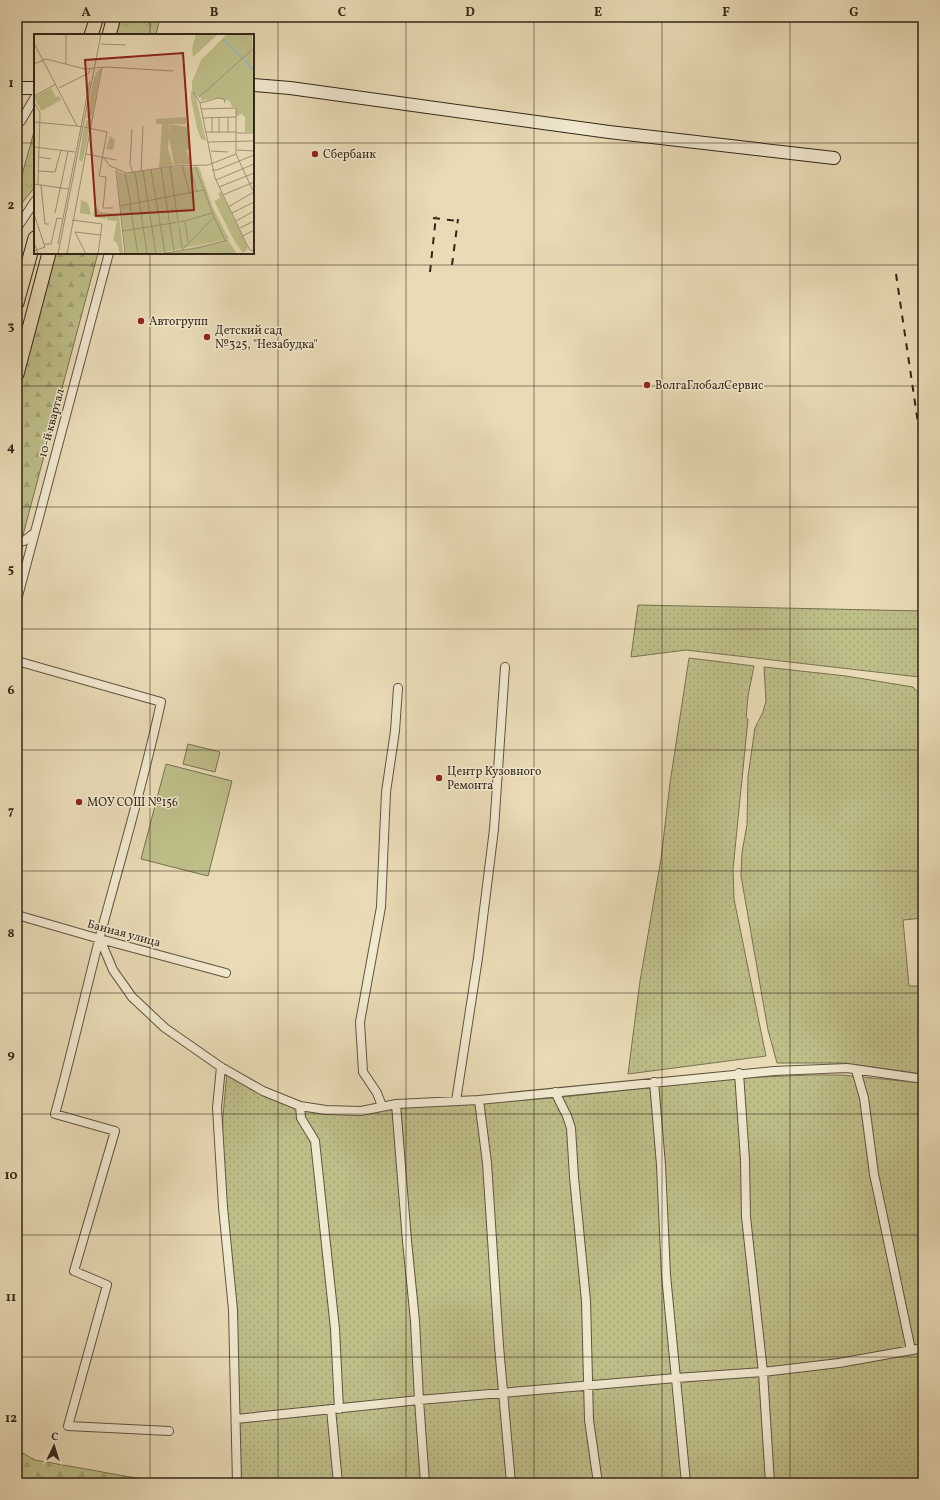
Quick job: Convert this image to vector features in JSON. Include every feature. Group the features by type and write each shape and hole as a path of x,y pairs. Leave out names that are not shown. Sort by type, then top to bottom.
{"main road":[{"path":"91,34 96,17"},
{"path":"109,34 114,17"},
{"path":"17,303 34,242"},
{"path":"17,374 49,254"}],"street":[{"path":"254,85 297,89 609,132 834,158"},
{"path":"17,88 34,88"},
{"path":"17,123 21,121 34,99"},
{"path":"17,228 34,203"},
{"name":"10-й квартал","path":"17,600 33,534 109,254"},
{"path":"17,543 24,541 33,534"},
{"path":"17,661 161,702 152,743 55,1114 115,1131 74,1271 107,1285 68,1426 169,1431"},
{"path":"456,1101 478,958 494,829 505,667"},
{"path":"382,1106 377,1093 363,1072 360,1022 381,907 386,792 395,731 398,688"},
{"name":"Банная улица","path":"17,915 226,973"},
{"path":"100,939 113,970 132,997 164,1028 221,1067 264,1091 300,1106 326,1110 361,1111 396,1104 479,1100 739,1073 847,1068 923,1079"},
{"path":"221,1067 218,1115 233,1310 237,1483"},
{"path":"856,1070 864,1098 874,1174 911,1350"},
{"path":"739,1073 745,1160 746,1217 763,1372 770,1483"},
{"path":"654,1082 661,1165 666,1275 686,1483"},
{"path":"555,1092 567,1116 571,1128 586,1301 589,1420 598,1483"},
{"path":"479,1100 487,1163 503,1393 511,1483"},
{"path":"396,1104 415,1321 418,1400 425,1483"},
{"path":"300,1106 301,1118 315,1141 335,1329 338,1483"},
{"path":"236,1419 418,1400 763,1372 840,1364 923,1348"}],"green space":[{"path":"121,17 160,17 156,34 116,34"},
{"path":"34,132 34,188 17,209 17,193"},
{"path":"49,254 98,254 23,535 17,537 17,372"},
{"path":"638,605 923,611 919,677 686,650 631,657"},
{"path":"689,658 754,666 748,696 746,718 748,719 733,869 734,899 766,1056 628,1074 640,981 661,859 670,783"},
{"path":"764,667 846,676 913,687 923,697 923,918 903,920 909,986 919,986 921,1031 923,1031 923,1074 843,1063 777,1063 768,1030 741,876 742,852 747,825 748,776 755,728 763,712 766,701"},
{"path":"188,744 220,752 215,772 183,764"},
{"path":"166,764 232,781 208,876 141,859"},
{"path":"227,1072 262,1093 344,1112 554,1098 738,1078 842,1075 923,1083 923,1483 239,1483 232,1274 222,1160 223,1116"},
{"path":"17,1429 20,1431 19,1451 35,1460 164,1483 17,1483"}],"railway":[{"path":"430,272 436,216"},
{"path":"433,218 458,221"},
{"path":"452,265 458,219"},
{"path":"896,274 923,457"}],"place":[{"name":"Сбербанк","path":"315,154"},
{"name":"Автогрупп","path":"141,321"},
{"name":"Детский сад №325, \"Незабудка\"","path":"207,337"},
{"name":"ВолгаГлобалСервис","path":"647,385"},
{"name":"Центр Кузовного Ремонта","path":"439,778"},
{"name":"МОУ СОШ №156","path":"79,802"}]}
